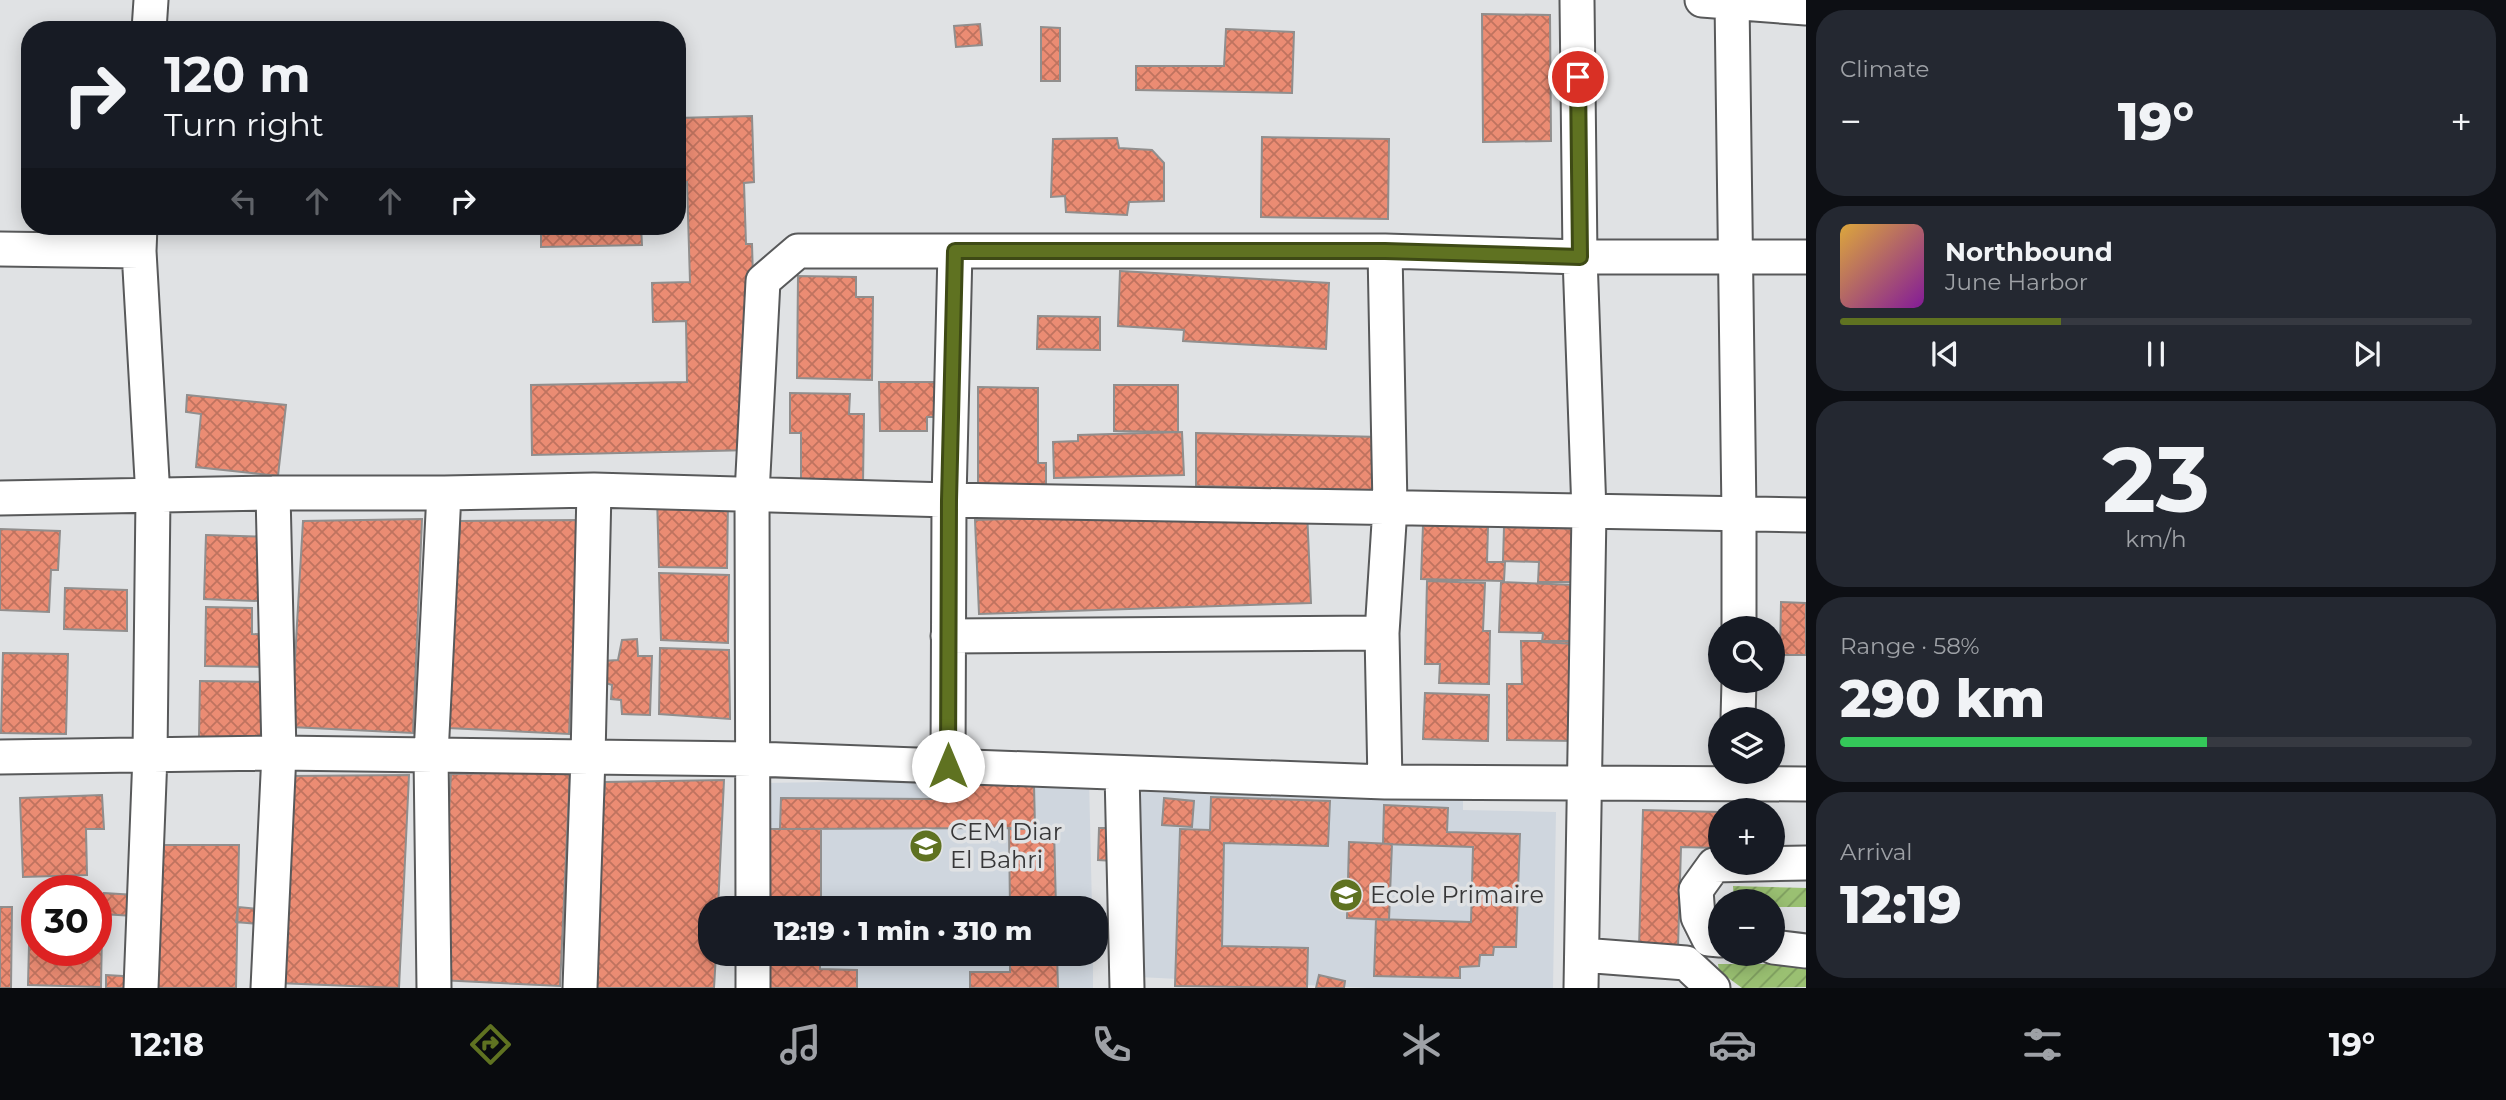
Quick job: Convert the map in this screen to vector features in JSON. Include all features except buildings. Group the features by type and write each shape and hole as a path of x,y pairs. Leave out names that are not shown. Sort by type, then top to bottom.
{"street":[{"path":"150,21 151,0"},
{"path":"1577,0 1580,257 1589,512 1581,988"},
{"path":"1739,616 1736,256 1717,1 1801,5"},
{"path":"0,249 140,239 153,497 150,755 141,988"},
{"path":"753,896 752,494 763,281 798,251 1385,251 1580,257 1806,257"},
{"path":"948,766 949,500 955,251"},
{"path":"1385,251 1390,507 1382,633 1385,782"},
{"path":"0,498 594,490 949,500 1806,515"},
{"path":"580,988 594,490"},
{"path":"268,988 279,753 273,493"},
{"path":"434,988 431,755 444,493"},
{"path":"948,636 1382,633"},
{"path":"0,757 279,753 752,759 1385,782 1584,784 1708,779"},
{"path":"1122,773 1127,988"},
{"path":"1785,782 1806,784"},
{"path":"1708,930 1698,917 1696,890 1714,865 1806,863"},
{"path":"1686,963 1708,945"},
{"path":"1785,948 1806,951"},
{"path":"1582,955 1686,963 1713,988"},
{"path":"753,966 753,988"}],"shaded area":[{"name":"CEM Diar El Bahri","path":"1089,778 1092,896 759,896 762,783"},
{"name":"Ecole Primaire","path":"1136,789 1463,789 1463,810 1556,812 1553,988 1368,988 1138,977"},
{"path":"759,966 1093,966 1093,988 758,988"}],"green space":[{"path":"1733,886 1806,888 1806,907 1785,907 1785,889 1733,889"},
{"path":"1806,964 1806,987 1742,988 1719,971 1718,966"}],"place":[{"name":"CEM Diar El Bahri","path":"926,846"},
{"name":"Ecole Primaire","path":"1346,895"}],"route":[{"path":"948,766 949,500 955,251 1385,251 1580,257 1578,77"}]}
